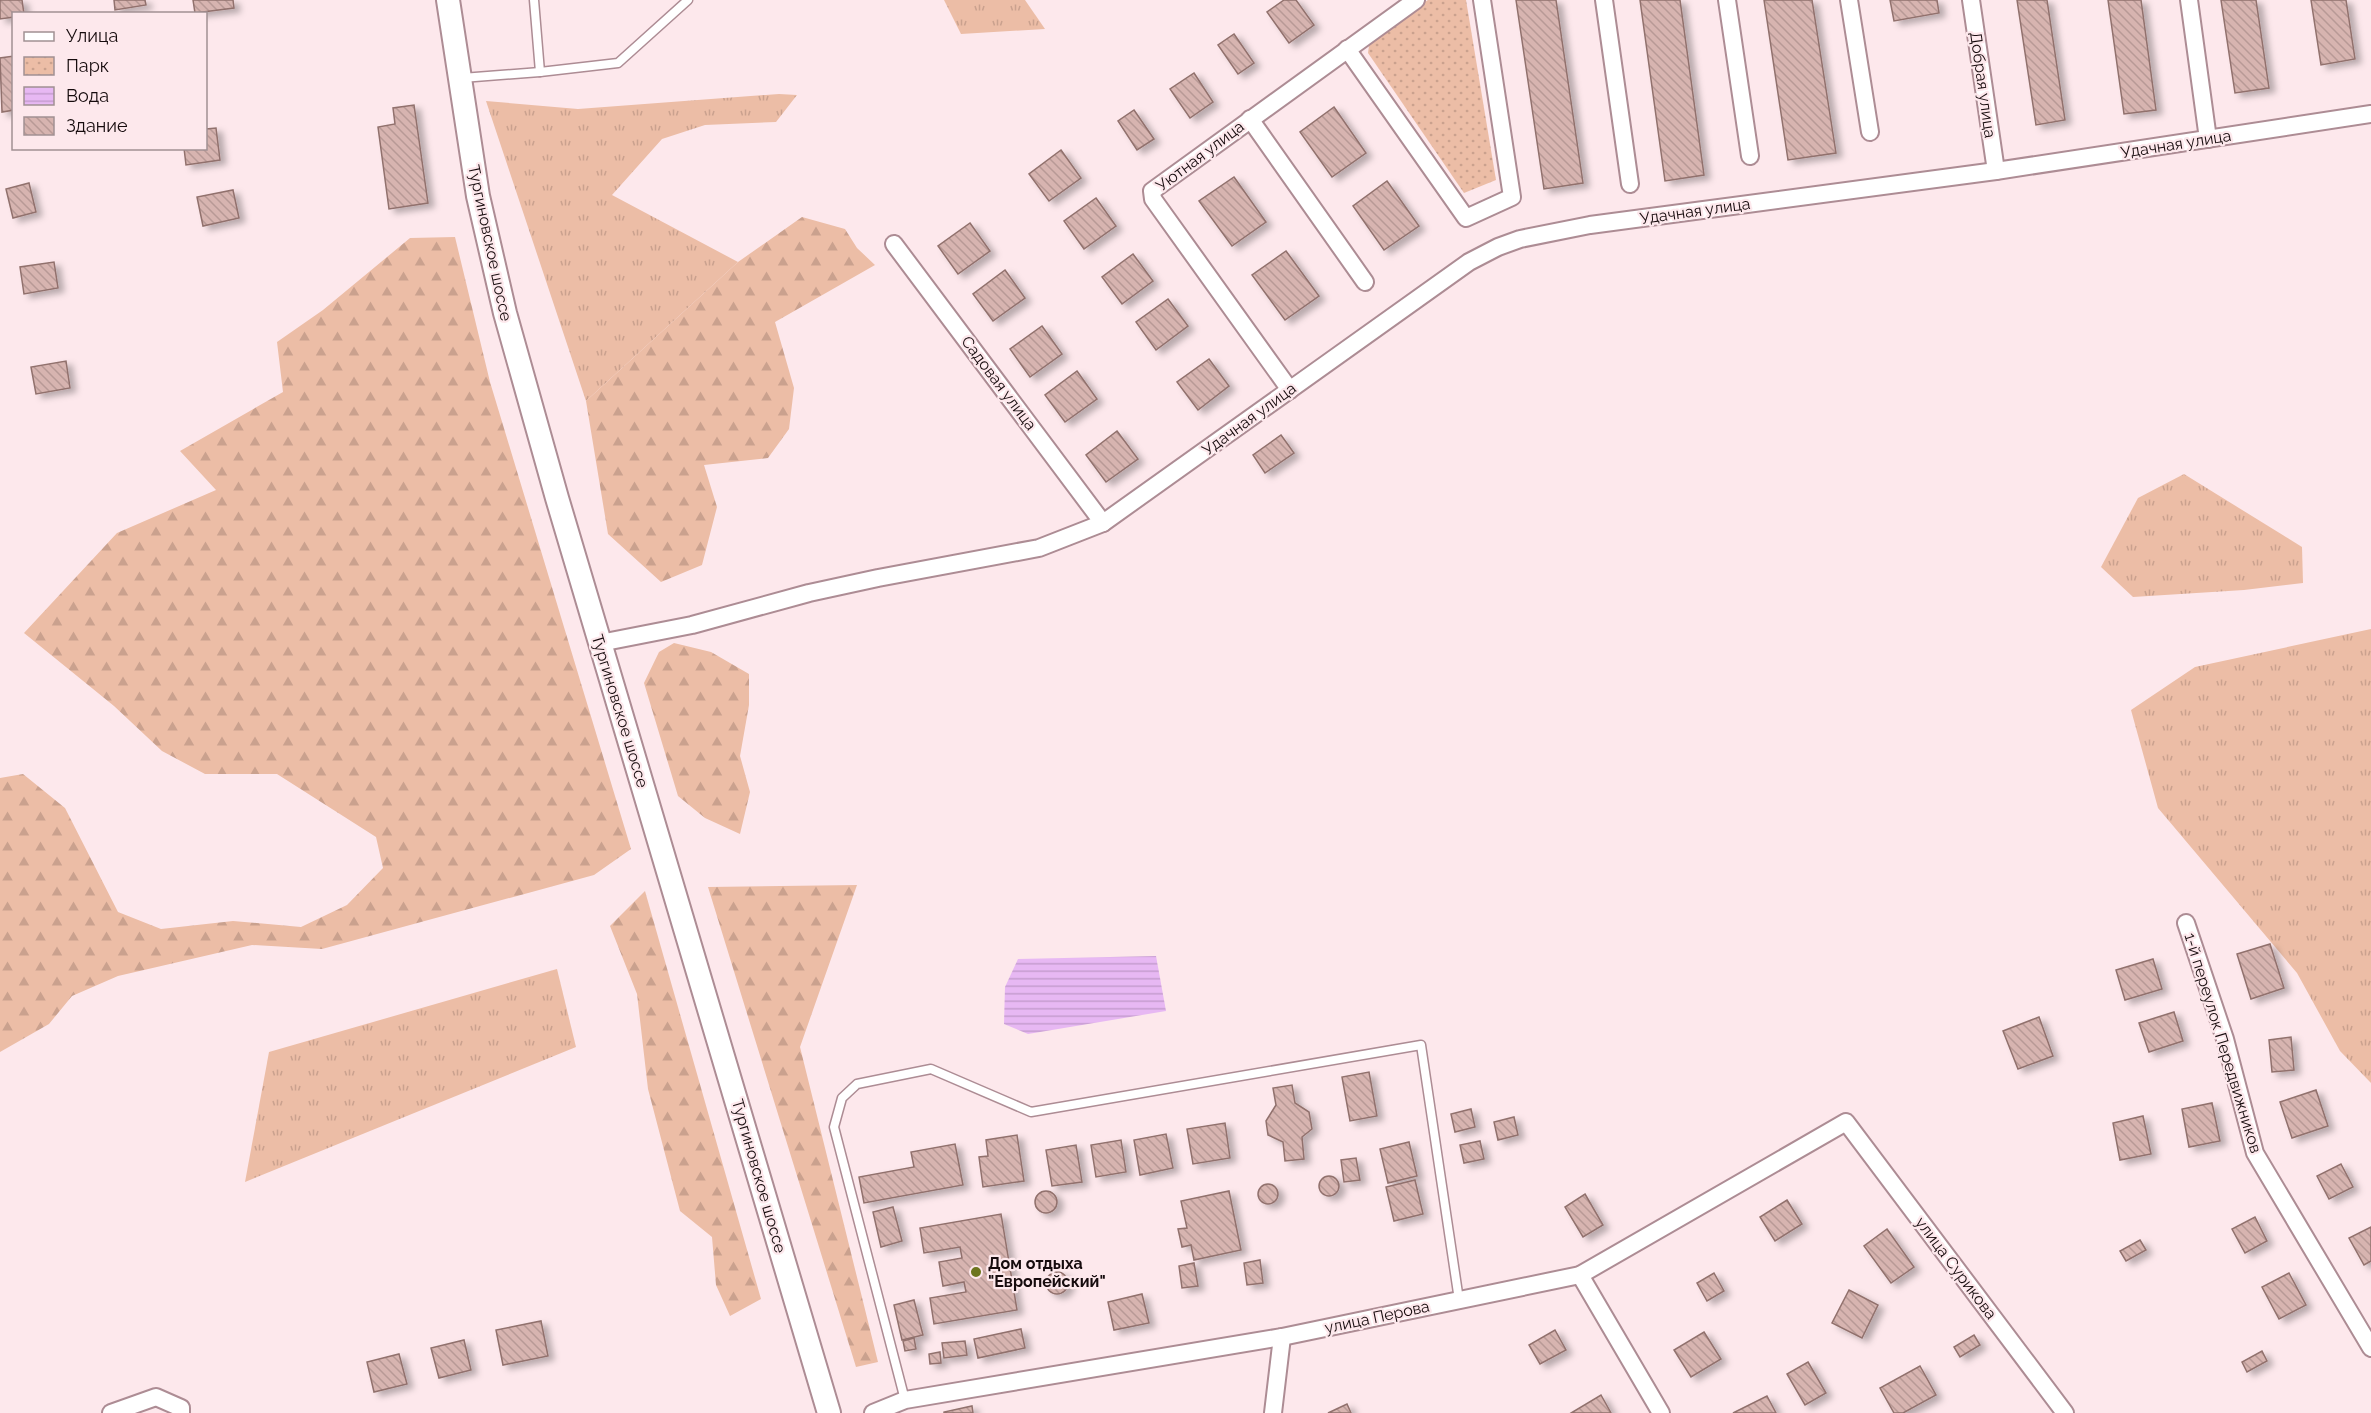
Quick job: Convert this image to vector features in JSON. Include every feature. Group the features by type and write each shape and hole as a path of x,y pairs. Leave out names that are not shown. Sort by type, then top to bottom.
{"main road":[{"name":"Тургиновское шоссе","path":"448,0 478,196 494,273 557,498 829,1413"}],"street":[{"name":"Уютная улица","path":"1290,390 1152,195 1152,191 1416,0"},
{"path":"1347,49 1466,218 1512,197 1482,0"},
{"path":"1604,0 1630,184"},
{"path":"1727,0 1750,156"},
{"path":"1849,0 1870,132"},
{"name":"Добрая улица","path":"1971,0 1996,171"},
{"path":"2189,0 2208,139"},
{"name":"Удачная улица","path":"600,643 692,625 809,593 878,578 1039,548 1103,523 1469,262 1520,239 1590,225 1996,171 2371,114"},
{"path":"1250,119 1365,282"},
{"name":"Садовая улица","path":"894,244 1103,523"},
{"name":"1-й переулок Передвижников","path":"2186,923 2225,1039 2255,1153 2371,1348"},
{"name":"улица Перова","path":"873,1413 905,1400 1282,1337 1580,1275 1846,1122"},
{"name":"улица Сурикова","path":"1846,1122 2065,1413"},
{"path":"1580,1275 1661,1413"},
{"path":"1273,1413 1282,1337"},
{"path":"111,1413 156,1397 182,1407 181,1413"}],"lane":[{"path":"534,0 540,72"},
{"path":"459,78 618,63 688,0"},
{"path":"905,1400 834,1127 842,1098 857,1084 932,1069 1031,1112 1421,1045 1459,1300"}],"green space":[{"path":"944,0 1025,0 1045,29 961,34"},
{"path":"1428,0 1466,0 1496,180 1464,193 1368,53 1370,38"},
{"path":"779,94 797,95 776,122 705,125 662,139 612,195 738,262 586,401 486,101 578,109"},
{"path":"802,217 845,229 857,248 875,265 775,322 794,388 789,429 768,458 704,465 717,507 702,565 661,582 608,534 586,401 738,262"},
{"path":"455,237 490,382 631,849 594,875 322,949 252,945 118,976 72,996 49,1024 0,1052 0,778 23,774 65,808 118,912 161,929 233,921 301,927 347,905 383,868 376,837 277,774 205,774 162,751 114,706 24,633 117,533 216,490 180,451 283,392 277,342 323,310 410,238"},
{"path":"2184,474 2302,547 2303,583 2244,590 2133,597 2101,567 2138,498"},
{"path":"2371,629 2371,1083 2340,1051 2297,973 2158,808 2131,710 2195,667"},
{"path":"674,643 711,652 749,674 749,705 740,756 750,792 740,834 705,818 678,796 644,683 659,652"},
{"path":"857,885 800,1047 878,1362 856,1367 708,887"},
{"path":"645,891 761,1299 730,1316 716,1285 712,1237 680,1211 648,1089 637,994 610,926"},
{"path":"557,969 576,1047 245,1182 269,1052"}],"water":[{"path":"1156,956 1166,1011 1028,1034 1004,1024 1005,987 1018,959"}],"building":[{"path":"0,0 22,0 24,12 12,12 12,17 0,19"},
{"path":"114,0 145,0 146,5 115,10"},
{"path":"193,0 233,0 234,8 195,12"},
{"path":"1284,0 1296,0 1314,25 1289,43 1267,12"},
{"path":"1516,0 1556,0 1583,183 1544,189"},
{"path":"1640,0 1680,0 1704,175 1665,181"},
{"path":"1764,0 1812,0 1836,153 1788,160"},
{"path":"1890,0 1937,0 1939,13 1894,21"},
{"path":"2017,0 2047,0 2065,120 2036,125"},
{"path":"2108,0 2141,0 2156,110 2124,114"},
{"path":"2221,0 2256,0 2269,88 2235,93"},
{"path":"2311,0 2346,0 2355,59 2321,65"},
{"path":"1234,34 1254,63 1238,74 1218,45"},
{"path":"12,56 12,110 2,112 0,58"},
{"path":"1194,73 1213,102 1190,118 1170,89"},
{"path":"414,105 428,203 389,209 378,127 395,124 393,108"},
{"path":"1334,107 1366,153 1332,177 1300,132"},
{"path":"1134,110 1154,139 1137,150 1118,121"},
{"path":"216,128 220,160 186,165 184,150 207,150 207,129"},
{"path":"1061,150 1081,178 1049,201 1029,174"},
{"path":"1234,177 1266,222 1232,246 1199,201"},
{"path":"1387,181 1419,226 1384,250 1353,206"},
{"path":"29,183 36,212 13,218 6,189"},
{"path":"233,190 239,218 203,226 197,197"},
{"path":"1096,198 1116,226 1084,249 1064,221"},
{"path":"970,223 990,251 958,274 938,246"},
{"path":"1286,251 1319,296 1285,320 1252,275"},
{"path":"1133,254 1153,281 1122,304 1102,277"},
{"path":"54,262 58,288 24,294 20,267"},
{"path":"1005,270 1025,298 993,321 973,294"},
{"path":"1168,299 1188,326 1156,350 1136,322"},
{"path":"1042,326 1062,354 1030,377 1010,349"},
{"path":"1209,359 1229,386 1198,410 1177,382"},
{"path":"66,361 70,388 36,394 31,367"},
{"path":"1077,371 1097,399 1065,422 1045,395"},
{"path":"1117,431 1138,459 1106,482 1086,455"},
{"path":"1281,435 1294,453 1265,473 1253,455"},
{"path":"2270,944 2284,988 2251,999 2237,954"},
{"path":"2153,959 2162,989 2125,1000 2116,970"},
{"path":"2174,1012 2183,1041 2149,1052 2139,1023"},
{"path":"2039,1017 2053,1056 2018,1069 2003,1031"},
{"path":"2291,1037 2294,1070 2272,1072 2269,1040"},
{"path":"1369,1072 1377,1116 1350,1121 1342,1077"},
{"path":"1292,1085 1295,1103 1309,1112 1312,1129 1302,1137 1304,1159 1285,1161 1283,1142 1268,1135 1266,1121 1276,1105 1273,1088"},
{"path":"2316,1090 2328,1126 2292,1138 2280,1102"},
{"path":"2212,1103 2220,1141 2189,1147 2182,1109"},
{"path":"1471,1109 1475,1127 1455,1132 1451,1114"},
{"path":"2143,1116 2151,1154 2120,1160 2113,1123"},
{"path":"1514,1117 1518,1135 1498,1140 1494,1122"},
{"path":"1225,1123 1230,1158 1193,1164 1187,1129"},
{"path":"1166,1134 1173,1168 1140,1175 1134,1140"},
{"path":"1017,1135 1024,1181 983,1187 979,1157 988,1156 986,1140"},
{"path":"1121,1140 1126,1172 1096,1177 1091,1145"},
{"path":"1480,1141 1484,1159 1464,1163 1460,1145"},
{"path":"1409,1142 1417,1176 1388,1183 1380,1149"},
{"path":"955,1144 963,1185 864,1203 859,1177 914,1167 911,1152"},
{"path":"1076,1145 1082,1182 1052,1186 1046,1150"},
{"path":"1356,1158 1360,1180 1344,1182 1341,1160"},
{"path":"2341,1164 2353,1187 2329,1199 2317,1176"},
{"path":"1325,1176 1333,1176 1339,1182 1339,1190 1333,1196 1325,1196 1319,1190 1319,1182"},
{"path":"1415,1180 1423,1214 1394,1221 1386,1187"},
{"path":"1264,1184 1272,1184 1278,1190 1278,1198 1272,1204 1264,1204 1258,1198 1258,1190"},
{"path":"1046,1191 1054,1194 1057,1202 1054,1210 1046,1213 1038,1210 1035,1202 1038,1194"},
{"path":"1229,1191 1241,1250 1194,1260 1191,1245 1182,1247 1178,1229 1187,1228 1181,1201"},
{"path":"1585,1194 1603,1225 1583,1237 1565,1207"},
{"path":"1787,1200 1802,1224 1775,1241 1760,1217"},
{"path":"893,1207 902,1241 881,1247 873,1212"},
{"name":"Дом отдыха \"Европейский\"","path":"1001,1214 1017,1310 934,1324 930,1298 966,1292 964,1282 943,1286 939,1262 962,1258 960,1247 924,1253 920,1228"},
{"path":"2255,1217 2267,1241 2245,1253 2232,1229"},
{"path":"2371,1227 2371,1261 2364,1265 2349,1238"},
{"path":"1887,1229 1914,1267 1891,1283 1864,1246"},
{"path":"2140,1240 2146,1250 2126,1261 2120,1251"},
{"path":"1260,1260 1263,1283 1247,1285 1244,1263"},
{"path":"1194,1263 1198,1286 1182,1288 1179,1266"},
{"path":"1057,1272 1065,1275 1068,1283 1065,1291 1057,1294 1049,1291 1046,1283 1049,1275"},
{"path":"1714,1273 1724,1291 1707,1301 1697,1283"},
{"path":"2289,1273 2306,1305 2279,1319 2262,1287"},
{"path":"1849,1290 1878,1305 1862,1338 1832,1323"},
{"path":"1142,1294 1149,1323 1114,1330 1108,1302"},
{"path":"914,1300 923,1335 902,1340 894,1305"},
{"path":"541,1321 548,1356 503,1365 496,1330"},
{"path":"1021,1329 1025,1348 978,1358 974,1339"},
{"path":"1555,1330 1566,1350 1540,1364 1529,1345"},
{"path":"1704,1332 1721,1359 1691,1377 1674,1350"},
{"path":"1974,1335 1980,1345 1960,1357 1954,1347"},
{"path":"914,1338 916,1349 905,1351 903,1341"},
{"path":"464,1340 471,1370 439,1378 431,1348"},
{"path":"965,1341 967,1355 944,1358 942,1343"},
{"path":"2262,1351 2267,1361 2247,1372 2242,1362"},
{"path":"940,1352 941,1363 930,1364 929,1354"},
{"path":"399,1354 407,1384 374,1392 367,1362"},
{"path":"1808,1362 1826,1393 1805,1405 1787,1374"},
{"path":"1920,1366 1936,1395 1903,1413 1894,1413 1880,1388"},
{"path":"1601,1395 1611,1413 1571,1413"},
{"path":"1767,1396 1776,1413 1733,1413"},
{"path":"1347,1404 1351,1413 1328,1413"},
{"path":"972,1406 973,1413 944,1413 944,1412"}],"place":[{"name":"Дом отдыха \"Европейский\"","path":"976,1272"}]}
